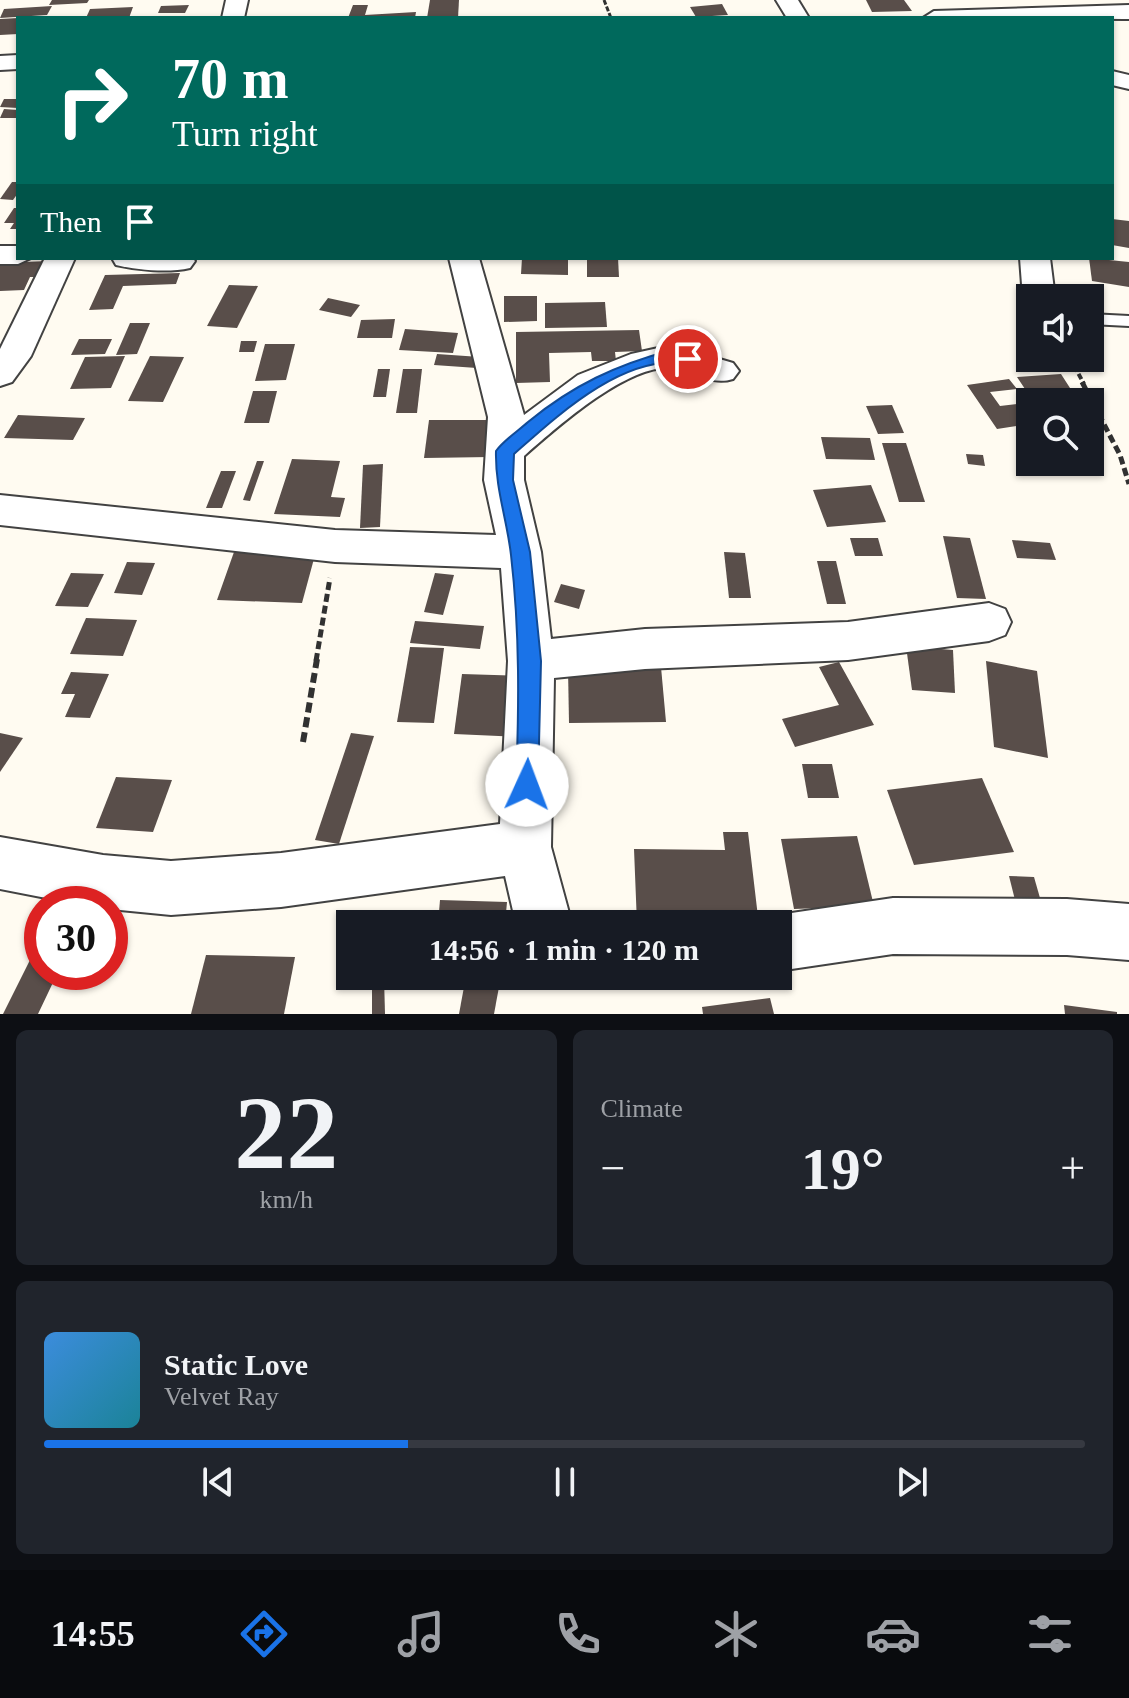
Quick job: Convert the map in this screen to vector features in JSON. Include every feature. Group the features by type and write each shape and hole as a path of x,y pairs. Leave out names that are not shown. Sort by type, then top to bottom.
{"street":[{"path":"999,16 1129,12"},
{"path":"0,374 14,356 59,260"},
{"path":"162,260 179,261"},
{"path":"465,260 506,417 504,480 520,552 531,661 525,847 541,910"},
{"path":"1035,260 1038,284"},
{"path":"505,451 568,399 591,384 631,366 672,356 721,371"},
{"path":"2,514 335,546 520,552"},
{"path":"531,661 645,649 848,641 989,622"},
{"path":"0,863 103,882 171,888 281,880 525,847"},
{"path":"792,941 893,926 1067,927 1129,932"}],"lane":[{"path":"1104,320 1129,321"}],"path":[{"path":"1077,372 1120,455 1129,484"},
{"path":"303,742 335,546"}],"building":[{"path":"52,0 89,0 87,3 49,5"},
{"path":"430,0 459,0 458,16 427,16"},
{"path":"866,0 904,0 912,11 872,12"},
{"path":"722,4 728,15 695,16 690,7"},
{"path":"189,5 185,13 158,13 161,6"},
{"path":"353,5 368,5 365,15 416,12 415,16 349,16"},
{"path":"52,6 47,15 0,18 4,9"},
{"path":"133,7 130,16 87,16 90,9"},
{"path":"16,18 16,34 0,35 0,19"},
{"path":"4,99 16,99 16,108 0,107"},
{"path":"4,109 16,110 16,118 0,118"},
{"path":"12,182 16,182 13,200 0,199"},
{"path":"16,208 16,229 10,229 14,223 4,223"},
{"path":"1114,219 1129,221 1129,248 1114,245"},
{"path":"522,260 568,260 568,275 521,274"},
{"path":"587,260 618,260 619,277 587,277"},
{"path":"1089,260 1129,262 1129,287 1092,281"},
{"path":"48,261 40,277 30,277 24,290 0,291 0,263"},
{"path":"180,273 176,284 123,286 113,309 89,310 105,275"},
{"path":"229,285 258,286 237,328 207,326"},
{"path":"504,296 537,296 537,321 504,322"},
{"path":"328,298 360,305 351,317 319,310"},
{"path":"605,302 607,327 545,328 545,303"},
{"path":"395,319 392,338 357,338 361,320"},
{"path":"130,323 150,323 137,354 116,355"},
{"path":"405,329 458,333 453,353 399,350"},
{"path":"639,330 642,351 615,352 616,361 592,361 591,352 549,353 550,382 516,383 516,332"},
{"path":"79,339 112,339 105,354 71,355"},
{"path":"241,341 257,341 254,352 239,352"},
{"path":"265,344 295,344 286,380 255,381"},
{"path":"437,354 480,357 477,368 434,365"},
{"path":"125,356 111,388 70,389 85,357"},
{"path":"150,356 184,357 163,402 128,401"},
{"path":"378,369 390,369 386,397 373,397"},
{"path":"403,369 422,369 417,413 396,413"},
{"path":"1061,374 1070,388 1024,388 1017,377"},
{"path":"1009,379 1016,389 990,392 1000,406 1016,404 1016,426 997,429 967,385"},
{"path":"253,391 277,391 269,423 244,423"},
{"path":"892,405 904,433 878,434 866,406"},
{"path":"18,415 85,418 73,440 4,438"},
{"path":"429,420 492,420 490,457 424,458"},
{"path":"821,437 870,438 875,460 826,459"},
{"path":"882,443 906,443 925,502 899,502"},
{"path":"966,454 983,455 985,466 968,464"},
{"path":"292,459 340,461 331,497 345,498 340,517 274,514"},
{"path":"257,461 264,461 250,501 243,500"},
{"path":"383,464 380,527 360,528 363,465"},
{"path":"221,471 236,471 222,508 206,508"},
{"path":"871,485 886,522 827,527 813,490"},
{"path":"943,536 970,538 986,599 957,598"},
{"path":"850,538 878,538 883,556 855,556"},
{"path":"1012,540 1050,543 1056,560 1017,558"},
{"path":"234,552 315,555 302,603 217,600"},
{"path":"724,552 745,553 751,598 729,598"},
{"path":"817,561 836,561 846,604 827,604"},
{"path":"127,562 155,563 142,595 114,593"},
{"path":"71,573 104,574 88,607 55,606"},
{"path":"435,573 454,575 443,615 424,612"},
{"path":"561,584 585,590 579,609 554,602"},
{"path":"86,618 137,620 123,656 70,654"},
{"path":"415,621 484,626 480,649 410,643"},
{"path":"906,646 953,650 955,693 912,690"},
{"path":"410,647 444,648 434,723 397,722"},
{"path":"986,661 1037,671 1048,758 994,747"},
{"path":"839,662 874,725 795,747 782,719 839,705 819,667"},
{"path":"661,667 666,722 569,723 568,668"},
{"path":"71,672 109,674 90,718 65,717 75,694 61,694"},
{"path":"462,674 525,676 520,737 454,734"},
{"path":"0,733 23,738 0,772"},
{"path":"351,733 374,736 339,844 315,840"},
{"path":"802,764 832,764 839,798 808,798"},
{"path":"116,777 172,780 153,832 96,828"},
{"path":"982,778 1014,852 914,865 887,790"},
{"path":"723,832 748,832 757,910 636,910 634,849 725,850"},
{"path":"857,836 874,906 794,909 781,839"},
{"path":"1009,876 1034,877 1044,912 1018,912"},
{"path":"440,900 507,902 506,910 439,910"},
{"path":"206,955 295,957 284,1014 191,1014"},
{"path":"24,972 24,990 49,990 38,1014 3,1014"},
{"path":"372,990 384,990 385,1014 372,1014"},
{"path":"463,990 498,990 494,1014 459,1014"},
{"path":"770,998 774,1014 703,1014 702,1007"},
{"path":"1064,1005 1117,1012 1117,1014 1065,1014"}],"route":[{"path":"527,785 531,661 520,552 504,480 505,451 557,407 591,384 631,366 672,356 688,359"}]}
